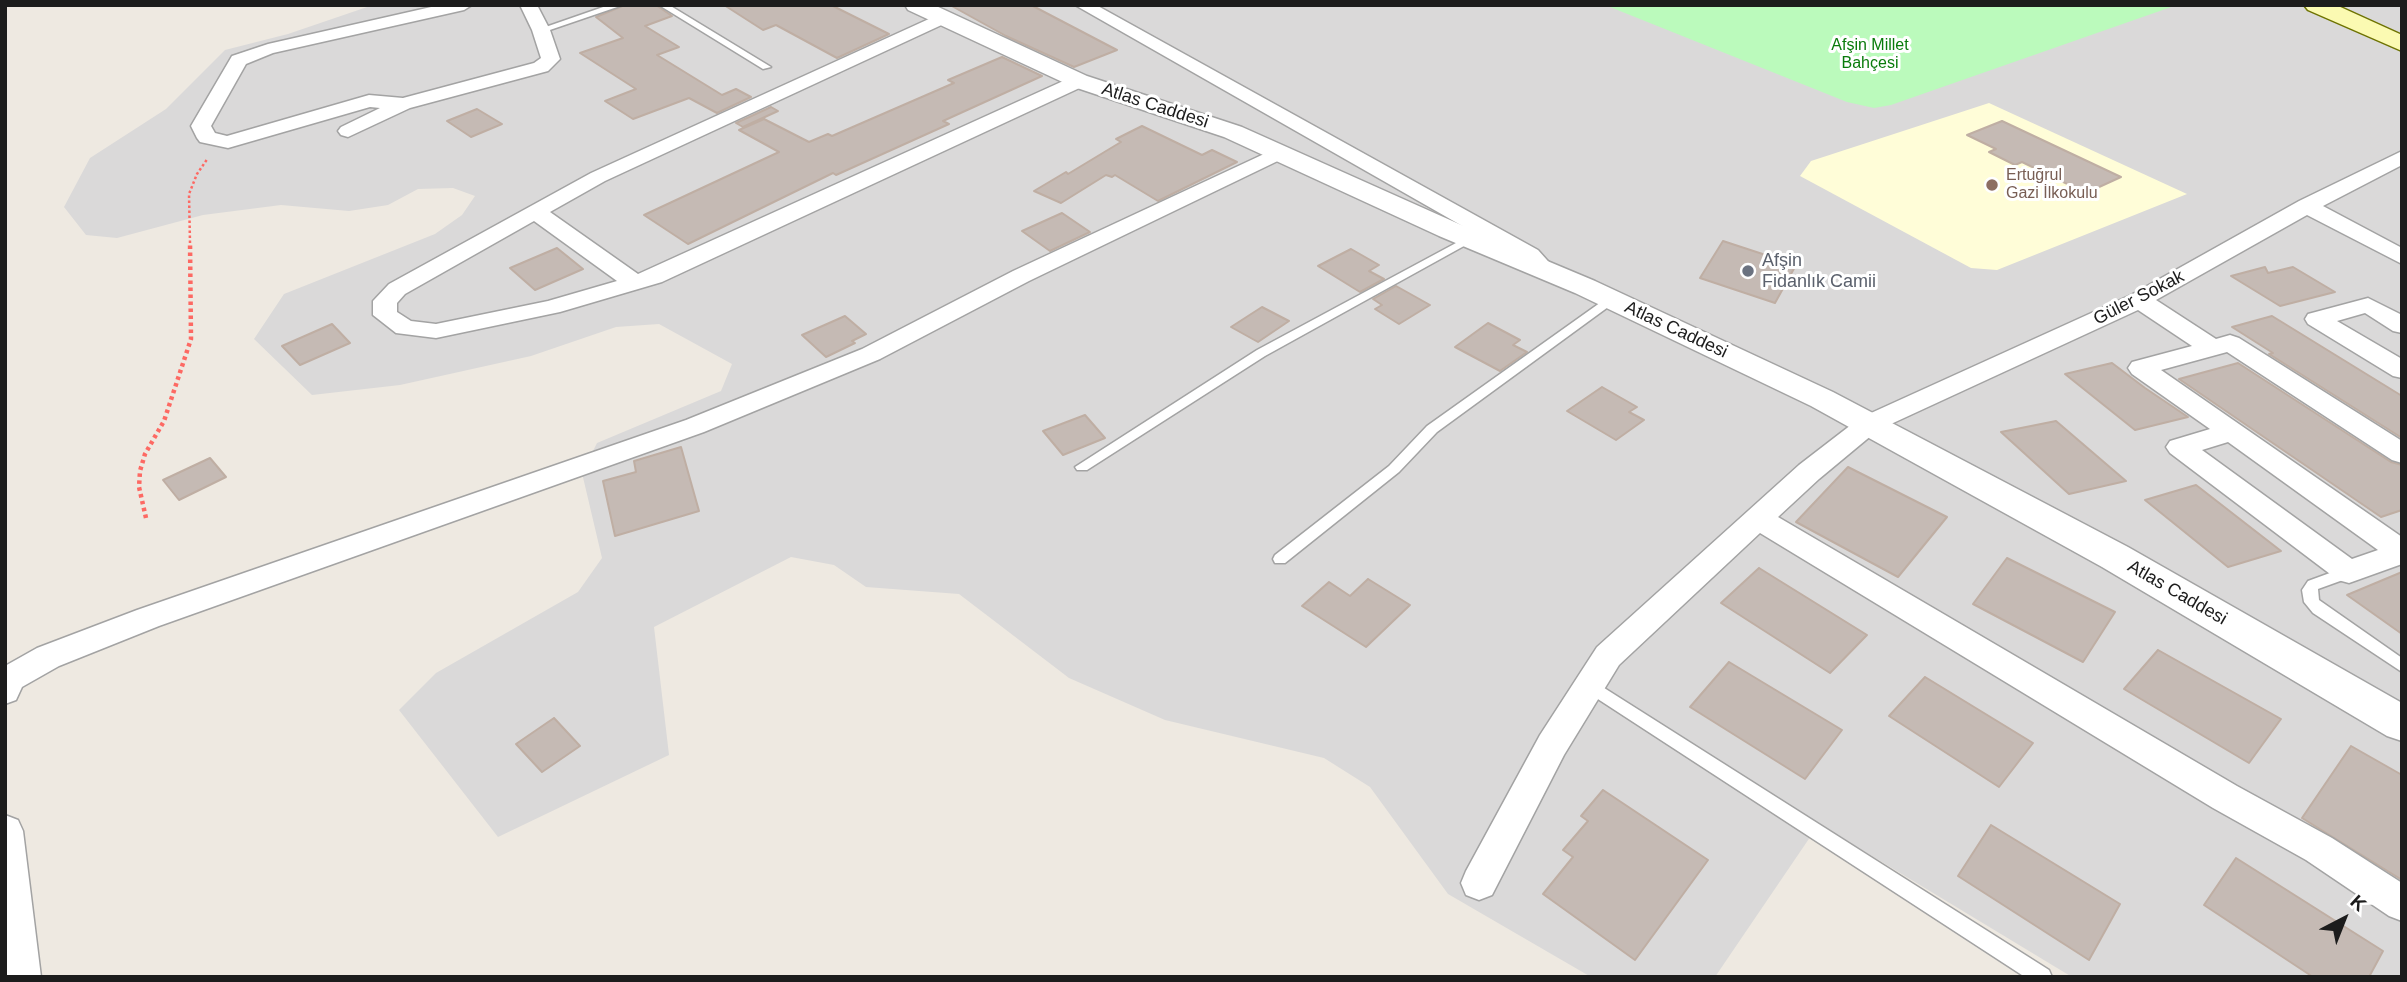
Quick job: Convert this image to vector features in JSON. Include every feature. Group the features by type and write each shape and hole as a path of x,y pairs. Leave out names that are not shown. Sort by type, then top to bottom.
{"main road":[{"path":"2316,5 2402,44"},
{"path":"2357,5 2402,24"}],"street":[{"path":"403,104 369,101 228,142 207,138 201,126 239,60 280,46 464,5"},
{"path":"348,131 403,104 541,67 551,59 541,30 528,5"},
{"path":"1083,5 1530,255 1543,269"},
{"path":"929,12 598,177 461,251 397,289 385,301 385,315 405,328 436,331 552,307 635,283 717,250 1079,81"},
{"name":"Atlas Caddesi","path":"929,12 1079,81 1233,132 1469,239 1611,299 1822,398 2115,557 2402,724"},
{"path":"5,691 8,680 48,657 695,426 871,354 1021,276 1279,153"},
{"name":"Güler Sokak","path":"1479,883 1552,745 1608,656 1808,472 1869,424 2139,300 2307,206 2402,157"},
{"path":"2307,206 2402,257"},
{"path":"536,212 635,283"},
{"path":"2139,300 2212,348"},
{"path":"2402,326 2368,305 2317,319 2402,370"},
{"path":"2402,454 2230,344 2141,368 2402,552"},
{"path":"2232,432 2180,447 2348,572 2402,552"},
{"path":"1759,519 2213,790 2319,849 2402,904"},
{"path":"5,831 22,977"}],"lane":[{"path":"541,30 619,5"},
{"path":"663,5 766,67"},
{"path":"1082,467 1261,353 1469,239"},
{"path":"1280,559 1394,469 1432,429 1611,299"},
{"path":"2348,572 2313,585 2310,590 2312,602 2318,609 2402,666"},
{"path":"1590,685 2042,977"}],"path":[{"path":"146,518 140,495 140,471 145,454 164,421 191,340 189,194 201,166 228,142"}],"shaded area":[{"path":"373,5 2402,5 2402,977 2072,977 1819,824 1715,977 1591,977 1448,894 1370,787 1324,758 1165,720 1069,678 959,594 866,587 834,565 791,557 654,627 669,755 498,837 399,710 436,673 578,592 602,558 582,473 597,443 721,391 732,364 659,324 616,327 531,356 400,385 312,395 254,339 284,294 435,234 462,215 475,196 453,188 418,189 388,205 349,211 281,205 203,215 117,238 86,235 64,207 90,158 166,109 225,50 288,34"},
{"name":"Ertuğrul Gazi İlkokulu","path":"1989,103 2187,194 1997,270 1971,268 1800,176 1811,161"}],"green space":[{"name":"Afşin Millet Bahçesi","path":"1605,5 2177,5 1891,105 1874,108 1847,102"}],"building":[{"path":"625,5 656,5 672,16 645,26 679,47 657,55 722,95 736,89 751,97 717,113 689,98 633,119 605,101 636,89 580,53 623,38 596,17"},
{"path":"724,5 831,5 889,34 837,58 776,25 763,30"},
{"path":"950,5 1031,5 1117,50 1074,67 1006,36"},
{"path":"1002,57 1042,76 943,121 949,124 836,175 833,173 688,244 644,215 779,152 739,130 764,119 809,142 828,134 832,136 954,83 948,80"},
{"path":"771,107 778,111 743,127 736,123"},
{"path":"477,109 502,124 471,137 447,121"},
{"path":"2002,121 2121,177 2086,193 2022,162 2015,165 1989,152 1996,149 1967,135"},
{"path":"1142,126 1202,155 1212,150 1237,162 1158,201 1115,175 1106,175 1061,203 1034,191 1066,172 1068,174 1121,142 1116,139"},
{"path":"1062,213 1090,232 1050,251 1022,231"},
{"name":"Afşin Fidanlık Camii","path":"1723,241 1796,265 1775,303 1700,278"},
{"path":"557,248 583,269 535,290 510,268"},
{"path":"1351,249 1379,265 1369,271 1384,279 1360,292 1318,266"},
{"path":"2265,267 2268,273 2293,267 2335,292 2280,306 2231,276"},
{"path":"1396,286 1430,305 1399,324 1375,309 1382,305 1373,299"},
{"path":"1262,307 1289,321 1258,342 1231,327"},
{"path":"845,316 866,334 852,341 855,343 826,357 802,335"},
{"path":"2272,316 2402,396 2402,438 2269,354 2273,353 2232,327"},
{"path":"1488,323 1520,340 1513,345 1527,352 1500,371 1455,347"},
{"path":"332,324 350,343 300,365 282,346"},
{"path":"2112,363 2188,417 2135,430 2065,374"},
{"path":"2238,363 2391,462 2402,465 2402,510 2381,517 2179,379"},
{"path":"1602,387 1637,407 1629,412 1644,420 1616,440 1567,411"},
{"path":"1085,415 1105,438 1063,455 1043,431"},
{"path":"2056,421 2126,481 2069,494 2001,432"},
{"path":"681,447 699,511 615,536 603,481 636,472 634,461"},
{"path":"210,458 226,477 179,500 163,480"},
{"path":"1848,467 1947,517 1898,577 1796,522"},
{"path":"2196,485 2281,551 2228,567 2145,500"},
{"path":"2007,558 2115,612 2083,662 1973,604"},
{"path":"1759,568 1867,635 1830,673 1721,603"},
{"path":"2402,572 2402,634 2347,595"},
{"path":"1368,579 1410,605 1366,647 1302,606 1329,582 1350,596"},
{"path":"2158,650 2281,719 2249,763 2124,689"},
{"path":"1729,662 1842,730 1805,779 1690,707"},
{"path":"1925,677 2033,743 1999,787 1889,716"},
{"path":"554,718 580,746 542,772 516,744"},
{"path":"2351,746 2402,775 2402,880 2302,818"},
{"path":"1603,790 1708,860 1635,960 1543,894 1573,857 1563,850 1588,821 1581,816"},
{"path":"1991,825 2120,904 2089,960 1958,876"},
{"path":"2236,858 2383,951 2369,977 2313,977 2204,905"}],"place":[{"name":"Ertuğrul Gazi İlkokulu","path":"1992,185"},
{"name":"Afşin Fidanlık Camii","path":"1748,271"}]}
